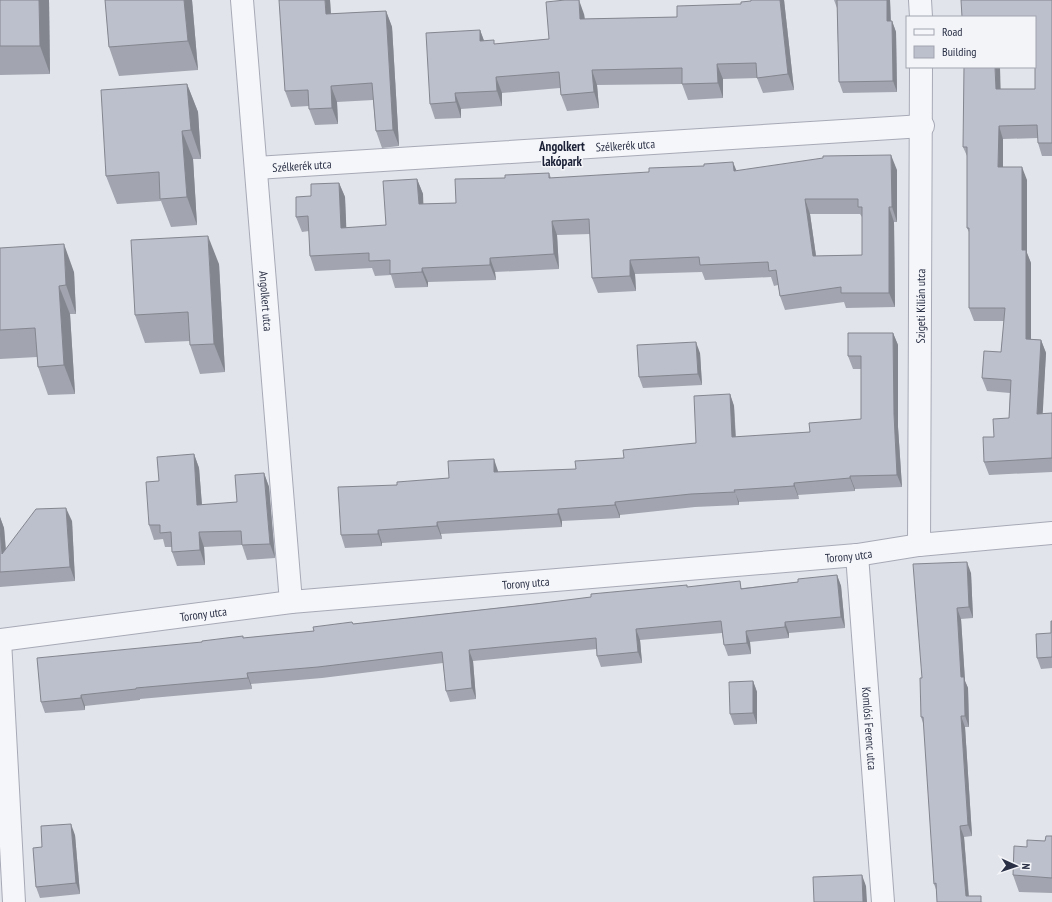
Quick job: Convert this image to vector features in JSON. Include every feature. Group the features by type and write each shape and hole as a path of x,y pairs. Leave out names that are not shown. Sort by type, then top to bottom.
{"street":[{"name":"Angolkert utca","path":"242,0 291,602"},
{"path":"920,0 920,16"},
{"name":"Szigeti Kilián utca","path":"919,545 922,126 921,68"},
{"name":"Szélkerék utca","path":"256,168 922,126"},
{"name":"Torony utca","path":"0,640 291,602 857,555 919,545 1052,533"},
{"name":"Komlósi Ferenc utca","path":"857,555 883,902"},
{"path":"0,640 14,902"}],"building":[{"path":"0,0 39,0 40,46 0,46"},
{"path":"105,0 184,0 188,41 109,47"},
{"path":"279,0 325,0 326,14 386,11 393,130 376,131 372,83 331,86 332,108 309,109 308,90 285,91"},
{"path":"579,0 580,19 677,17 677,6 741,4 741,2 751,0 780,0 788,74 757,78 756,63 717,64 718,83 682,84 682,68 592,70 594,92 561,95 559,72 496,77 497,91 455,93 456,102 430,104 426,33 480,30 480,41 494,40 494,44 549,39 546,2"},
{"path":"837,0 887,0 887,21 892,21 893,81 839,82"},
{"path":"961,0 1052,0 1052,143 1038,143 1037,125 999,126 998,167 1022,167 1022,250 1026,250 1026,339 1041,340 1037,414 1052,413 1052,458 984,462 983,437 994,437 993,419 1009,418 1011,380 982,378 984,351 1001,352 1005,308 969,308 967,147 963,147 964,68 995,68 996,89 1035,89 1036,16 962,16"},
{"path":"187,84 191,130 182,131 187,197 160,199 159,172 106,176 101,90"},
{"path":"891,155 892,207 889,207 889,293 841,293 841,287 780,296 776,270 769,271 768,262 700,265 699,257 630,260 630,276 592,278 589,219 552,221 554,254 490,258 490,265 422,268 422,272 390,274 390,260 369,261 369,253 310,256 308,216 296,217 296,197 311,196 311,184 339,183 341,228 386,225 383,181 417,179 419,204 456,203 455,179 505,178 505,175 549,173 549,178 649,172 649,168 704,166 704,164 733,162 734,171 823,158 823,156","holes":["805,199 858,199 858,207 862,207 862,255 813,256"]},
{"path":"208,236 214,344 190,345 188,312 135,315 131,240"},
{"path":"64,244 66,285 59,286 64,365 38,367 35,328 0,330 0,248"},
{"path":"848,333 893,333 894,414 897,475 850,476 850,478 794,483 794,486 734,490 735,492 691,494 615,502 615,505 558,509 558,514 437,522 437,526 378,530 378,534 341,535 338,487 397,485 397,482 449,478 448,461 494,459 494,472 576,469 575,461 624,458 623,450 696,443 694,396 730,394 732,437 810,432 809,423 861,419 861,356 848,356"},
{"path":"696,342 698,374 639,377 637,345"},
{"path":"194,454 197,505 237,502 235,475 264,473 270,544 242,545 241,531 199,532 200,550 172,552 171,532 160,533 160,525 149,525 146,482 159,481 157,457"},
{"path":"66,508 70,567 0,572 0,528 2,554 36,509"},
{"path":"967,562 969,607 957,608 961,677 964,677 965,716 961,716 968,825 960,826 966,896 981,896 981,902 937,902 936,883 934,884 923,717 921,717 920,678 922,678 913,564"},
{"path":"837,575 841,617 785,622 785,627 746,631 747,643 724,645 721,621 636,629 638,652 597,656 596,638 469,650 472,688 446,691 442,652 318,667 247,673 248,678 136,688 81,695 81,698 41,702 37,658 202,642 243,636 243,638 314,631 313,627 535,604 591,597 591,594 687,585 687,587 740,581 741,589 798,582 798,579"},
{"path":"1051,621 1052,657 1037,658 1036,634 1051,633"},
{"path":"753,681 753,713 730,714 729,682"},
{"path":"71,824 76,883 36,887 33,848 42,847 41,826"},
{"path":"1046,836 1052,836 1052,878 1013,875 1014,846 1027,847 1027,840 1045,841"},
{"path":"862,875 863,902 814,902 813,877"}],"district":[{"name":"Angolkert lakópark","path":"562,154"}]}
